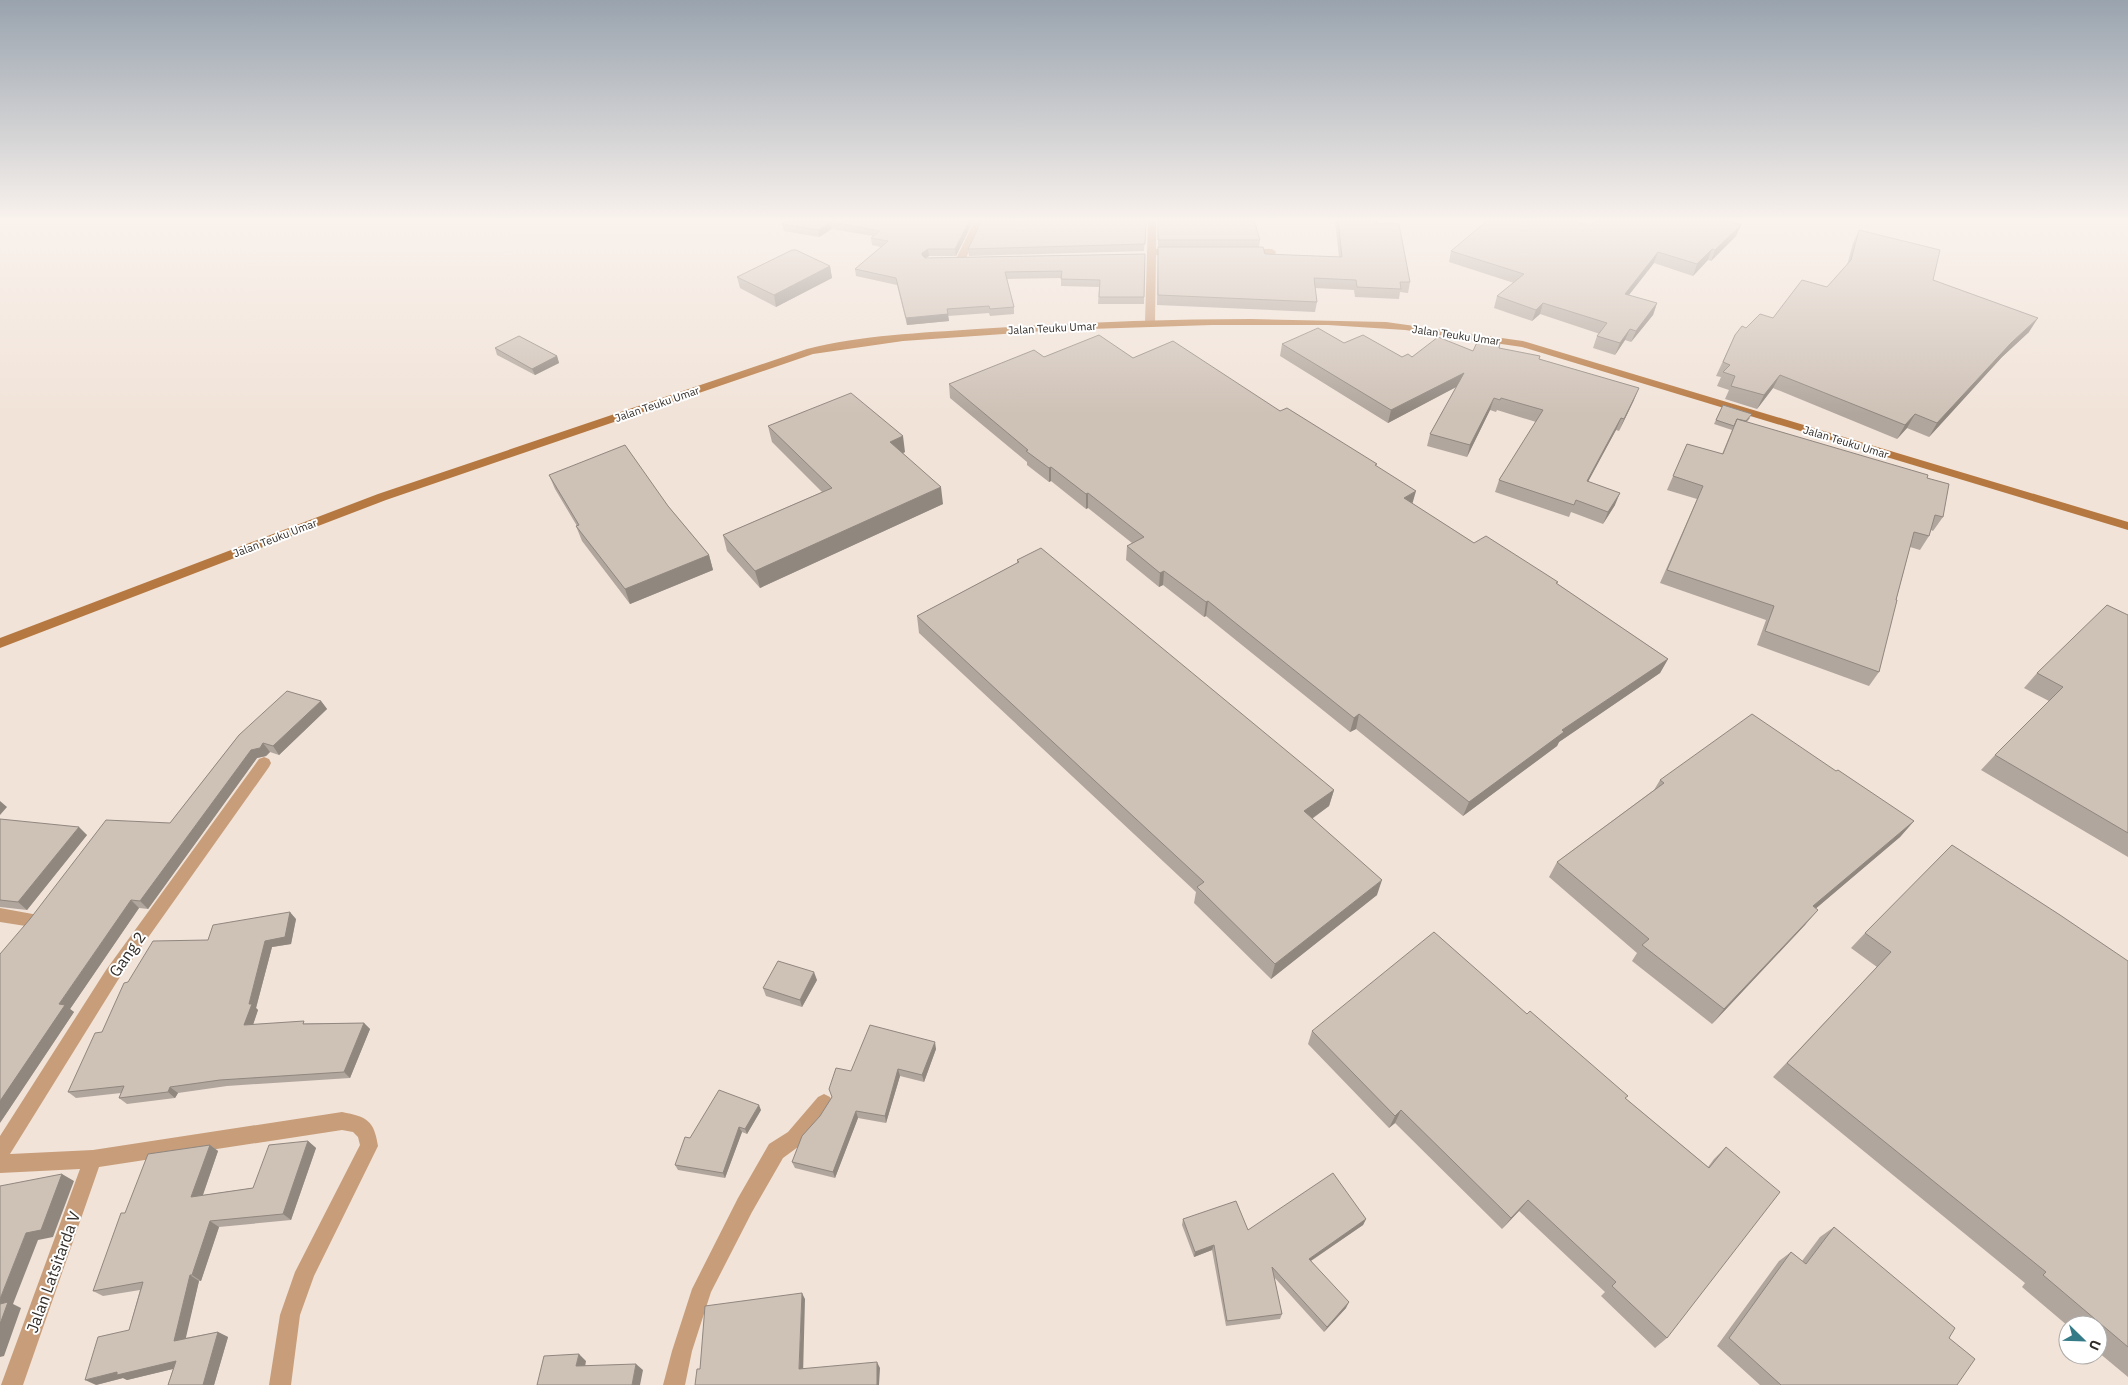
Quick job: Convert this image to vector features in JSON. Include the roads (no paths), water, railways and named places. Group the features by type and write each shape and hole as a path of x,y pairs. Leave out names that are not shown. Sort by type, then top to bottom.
{"main road":[{"name":"Jalan Teuku Umar","path":"0,644 382,496 811,351 844,345 996,331 1150,323 1366,324 1442,332 1523,344 2128,526"}],"street":[{"path":"1148,285 1150,323"},
{"name":"Gang 2","path":"0,1153 112,975 264,763"},
{"path":"19,935 44,905"},
{"path":"0,915 32,920"},
{"path":"674,1385 700,1294 742,1211 776,1151 794,1138 824,1103"},
{"path":"0,1164 93,1159 342,1121 358,1124 367,1132 369,1146 305,1272 290,1316 280,1385"},
{"name":"Jalan Latsitarda V","path":"12,1385 93,1159"}]}
